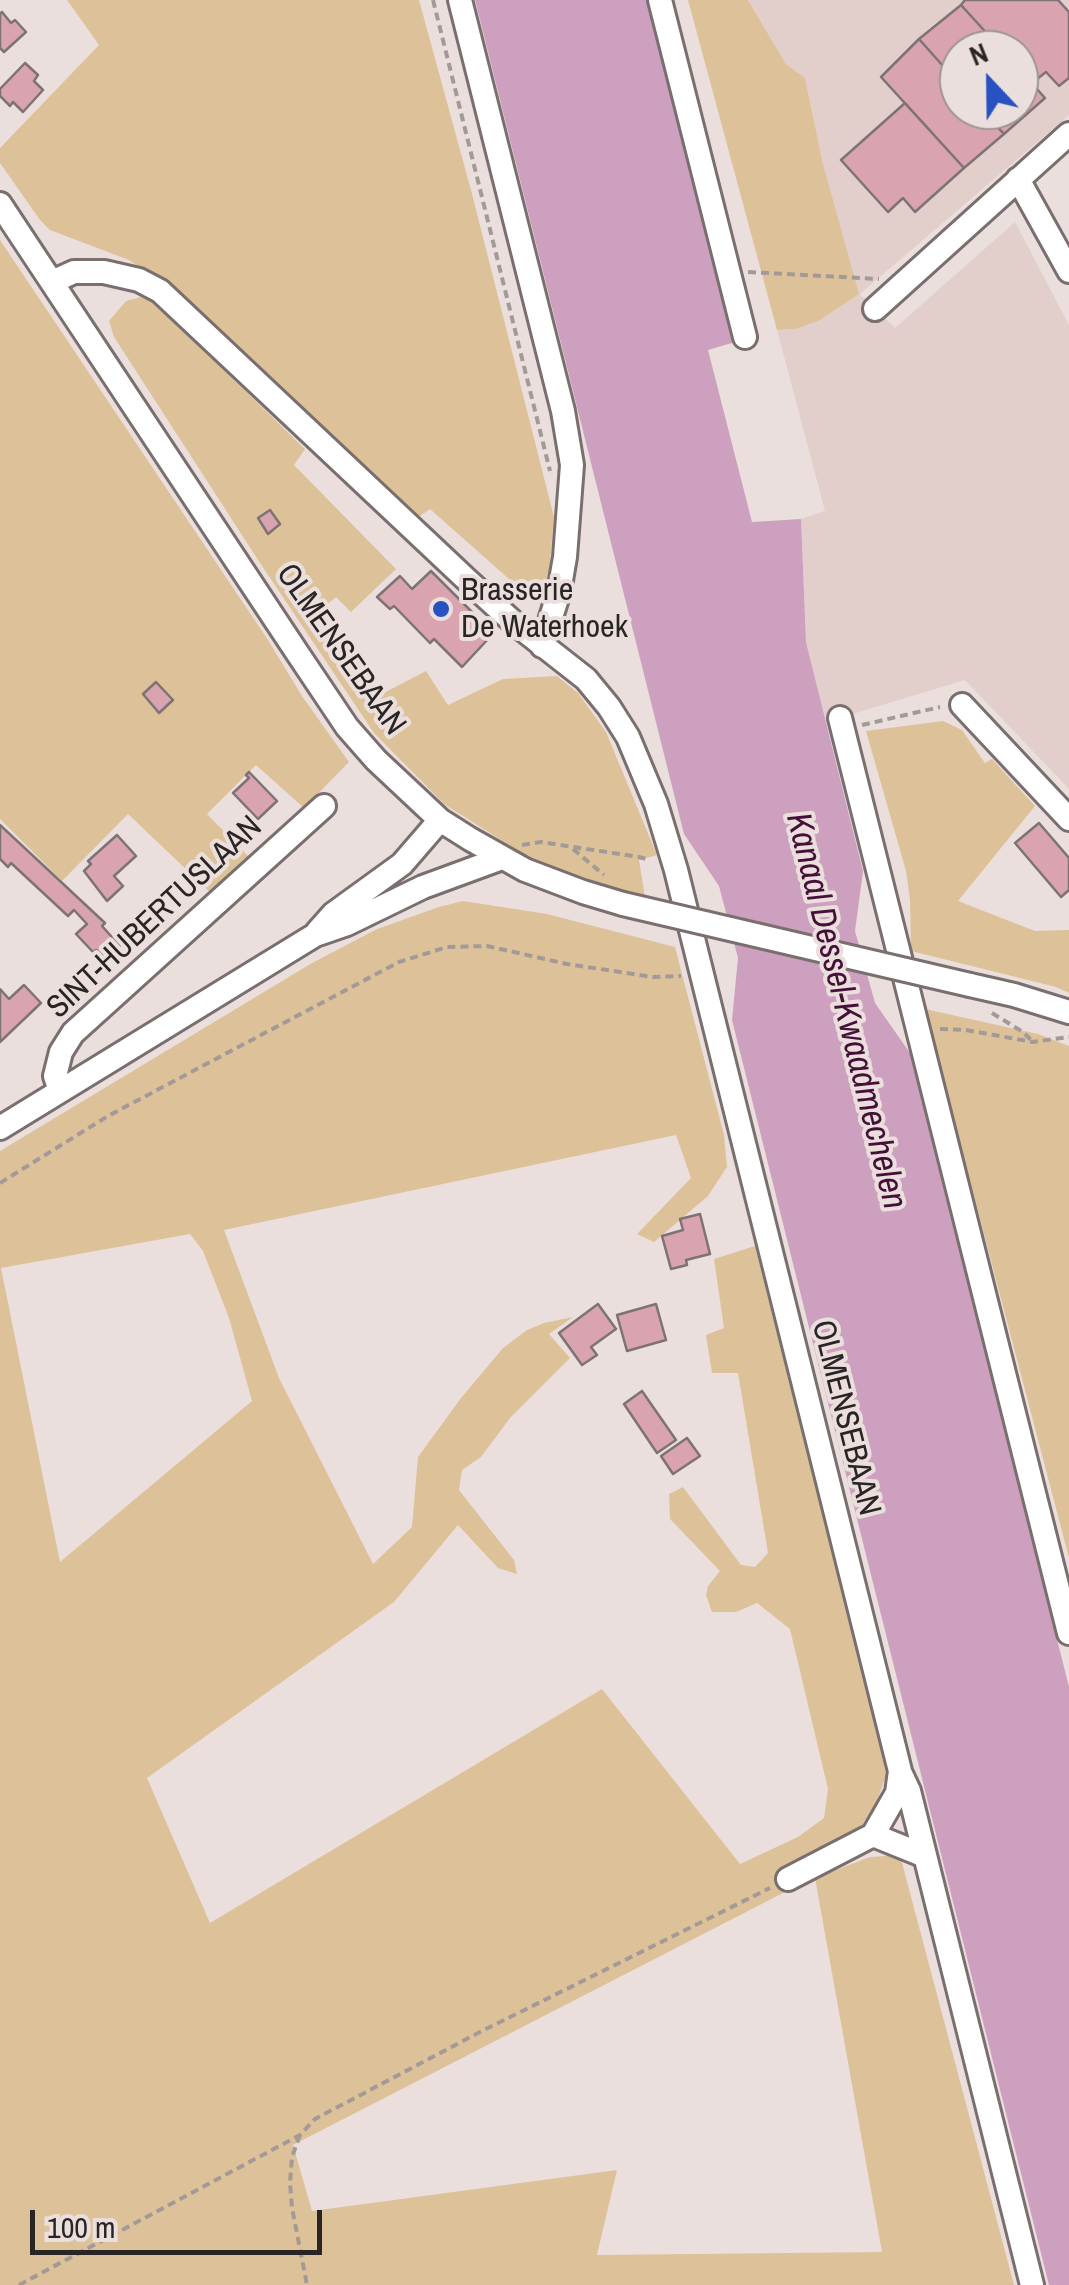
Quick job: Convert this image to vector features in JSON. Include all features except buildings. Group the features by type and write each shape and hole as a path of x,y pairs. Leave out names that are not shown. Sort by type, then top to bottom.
{"street":[{"path":"460,0 563,411 572,465 559,592 542,646"},
{"path":"660,0 746,337"},
{"path":"875,310 1069,134"},
{"path":"1018,179 1069,271"},
{"name":"OLMENSEBAAN","path":"0,204 347,726 376,760 440,820 502,858 583,892 1014,995 1069,1012"},
{"name":"OLMENSEBAAN","path":"52,282 74,272 104,272 139,280 160,291 466,579 586,680 628,737 656,804 676,870 1032,2285"},
{"path":"962,704 1069,818"},
{"path":"841,724 1069,1633"},
{"name":"SINT-HUBERTUSLAAN","path":"60,1090 55,1076 61,1052 73,1033 324,806"},
{"path":"315,934 332,914 402,864 440,820"},
{"path":"0,1128 315,934 502,858"},
{"path":"788,1879 873,1835 898,1793 900,1771"},
{"path":"873,1835 926,1856"}],"path":[{"path":"433,0 552,478"},
{"path":"729,271 907,280"},
{"path":"841,724 962,704"},
{"path":"502,858 513,846 542,842 640,856 659,864"},
{"path":"570,846 611,881 623,904"},
{"path":"0,1183 108,1116 399,962 447,947 487,946 567,964 653,977 701,976"},
{"path":"970,985 986,1010 1033,1042"},
{"path":"917,1028 966,1030 1033,1042 1069,1038"},
{"path":"18,2285 300,2135 315,2119 480,2032 788,1879"},
{"path":"300,2135 292,2157 290,2183 307,2285"}],"shaded area":[{"path":"67,0 419,0 554,517 548,584 518,587 430,509 417,518 173,290 129,260 50,230 40,220 0,163 0,148 99,45"},
{"path":"688,0 748,0 786,64 805,78 823,164 859,294 818,321 777,330"},
{"path":"748,0 1069,0 1069,115 860,294 895,328 1015,222 1069,325 1069,789 965,680 826,722 806,642 801,519 825,511 777,330 795,329 823,164 805,78 786,64"},
{"path":"0,240 349,762 304,808 256,765 207,814 250,858 212,894 128,814 62,881 0,819"},
{"path":"141,297 156,301 305,449 294,465 396,569 351,612 336,597 317,613 376,697 426,671 448,705 503,679 557,676 578,693 606,732 657,855 639,860 645,897 601,890 547,869 444,804 374,733 114,337 109,321 126,301"},
{"path":"943,721 962,730 985,763 992,759 1035,806 958,901 1035,931 1069,930 1069,993 911,951 906,871 866,731"},
{"path":"463,901 547,914 675,947 724,1135 727,1167 708,1196 654,1242 637,1234 691,1178 676,1135 224,1230 279,1378 373,1564 412,1527 418,1457 461,1398 503,1348 527,1330 573,1317 549,1334 570,1358 510,1418 481,1457 462,1470 459,1490 514,1560 517,1574 498,1568 458,1525 394,1602 147,1778 210,1923 602,1689 740,1864 798,1837 824,1818 828,1789 790,1629 757,1603 736,1612 712,1612 706,1595 720,1571 670,1519 669,1494 683,1487 741,1565 755,1567 768,1553 738,1373 712,1373 706,1335 724,1328 714,1259 755,1246 886,1775 876,1804 857,1832 780,1871 785,1892 293,2145 312,2211 617,2170 597,2255 882,2252 815,1878 870,1857 900,1855 1014,2285 0,2285 0,1151 312,963 377,929","holes":["190,1234 203,1251 229,1318 252,1401 60,1562 1,1268"]},
{"path":"925,1009 1038,1034 1069,1046 1069,1558"}],"water":[{"name":"Kanaal Dessel-Kwaadmechelen","path":"475,0 652,0 732,315 735,342 708,350 752,522 801,519 806,642 863,871 855,931 875,1003 910,1053 1069,1687 1069,2285 1049,2285 732,1020 738,958 719,886 684,834"}],"place":[{"name":"Brasserie De Waterhoek","path":"441,609"}]}
